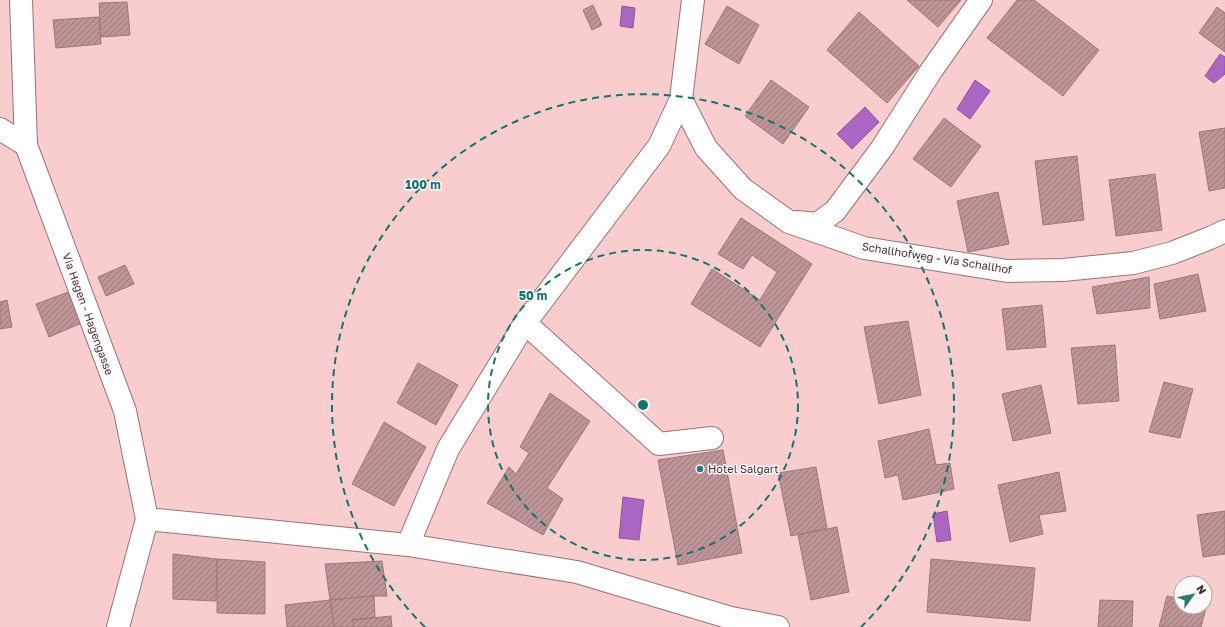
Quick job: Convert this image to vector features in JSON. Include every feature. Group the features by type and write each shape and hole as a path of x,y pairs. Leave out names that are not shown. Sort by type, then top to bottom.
{"street":[{"name":"Via Hagen - Hagengasse","path":"21,0 26,145 125,411 147,519 118,627"},
{"path":"408,545 448,449 525,323 659,146 681,99 693,0"},
{"path":"789,222 817,224 835,211 882,148 931,71 981,0"},
{"name":"Schallhofweg - Via Schallhof","path":"681,99 706,148 743,189 789,222 864,248 1007,270 1064,270 1133,262 1172,253 1225,231"},
{"path":"0,129 26,145"},
{"path":"525,323 659,444 712,438"},
{"path":"147,519 408,545 577,572 731,618 778,627"}],"shaded area":[{"path":"622,6 635,8 633,28 620,26"},
{"path":"1220,54 1225,57 1225,74 1214,83 1205,76"},
{"path":"975,80 990,91 970,119 957,109"},
{"path":"865,107 879,122 852,149 837,134"},
{"path":"623,497 644,500 639,540 619,538"},
{"path":"947,511 951,540 937,542 933,514"}],"building":[{"path":"907,0 961,0 938,27"},
{"path":"1017,0 1034,0 1099,50 1063,96 987,38"},
{"path":"127,2 130,35 101,37 99,3"},
{"path":"593,5 602,25 592,30 583,10"},
{"path":"727,6 759,25 739,64 705,44"},
{"path":"1217,7 1225,13 1225,52 1199,33"},
{"path":"859,12 919,66 887,103 827,50"},
{"path":"99,17 101,44 56,48 53,20"},
{"path":"771,80 809,107 783,144 745,116"},
{"path":"944,118 981,146 951,187 913,159"},
{"path":"1225,128 1225,188 1209,191 1199,132"},
{"path":"1077,156 1084,220 1043,225 1035,161"},
{"path":"1155,174 1162,230 1116,236 1109,180"},
{"path":"998,192 1009,244 968,252 957,201"},
{"path":"741,218 812,264 760,347 691,304 712,269 760,300 777,272 752,255 743,269 718,254"},
{"path":"125,265 134,284 106,296 98,277"},
{"path":"1198,274 1206,311 1160,319 1154,284"},
{"path":"1149,277 1150,308 1097,314 1092,287"},
{"path":"71,291 82,323 49,337 36,304"},
{"path":"7,300 12,327 0,329 0,302"},
{"path":"1042,305 1046,347 1007,350 1002,309"},
{"path":"908,321 921,395 879,404 864,327"},
{"path":"1115,345 1119,401 1078,404 1071,348"},
{"path":"418,363 458,385 436,425 397,403"},
{"path":"1164,382 1193,389 1180,438 1149,432"},
{"path":"1041,385 1051,433 1013,441 1002,394"},
{"path":"550,393 590,421 547,488 563,499 543,535 487,503 509,467 516,474 529,453 520,447"},
{"path":"384,422 426,447 394,506 352,484"},
{"path":"929,429 936,465 950,463 954,489 903,500 898,475 885,478 878,441"},
{"path":"723,450 742,553 678,565 658,460"},
{"path":"816,467 827,528 791,536 778,473"},
{"path":"1059,472 1066,511 1039,515 1043,534 1010,542 998,485"},
{"path":"1225,511 1225,554 1203,557 1197,515"},
{"path":"837,527 849,592 811,600 798,535"},
{"path":"173,554 217,559 216,601 173,599"},
{"path":"217,559 265,562 265,614 217,613"},
{"path":"931,559 1035,568 1030,621 927,612"},
{"path":"382,561 387,596 330,600 325,564"},
{"path":"374,596 375,617 353,620 354,627 334,627 330,600"},
{"path":"1167,596 1173,597 1173,615 1204,615 1201,627 1159,627"},
{"path":"330,600 334,627 287,627 285,605"},
{"path":"1100,600 1133,601 1132,627 1098,627"},
{"path":"391,616 392,627 354,627 353,620"}],"place":[{"name":"Hotel Salgart","path":"700,469"}]}
